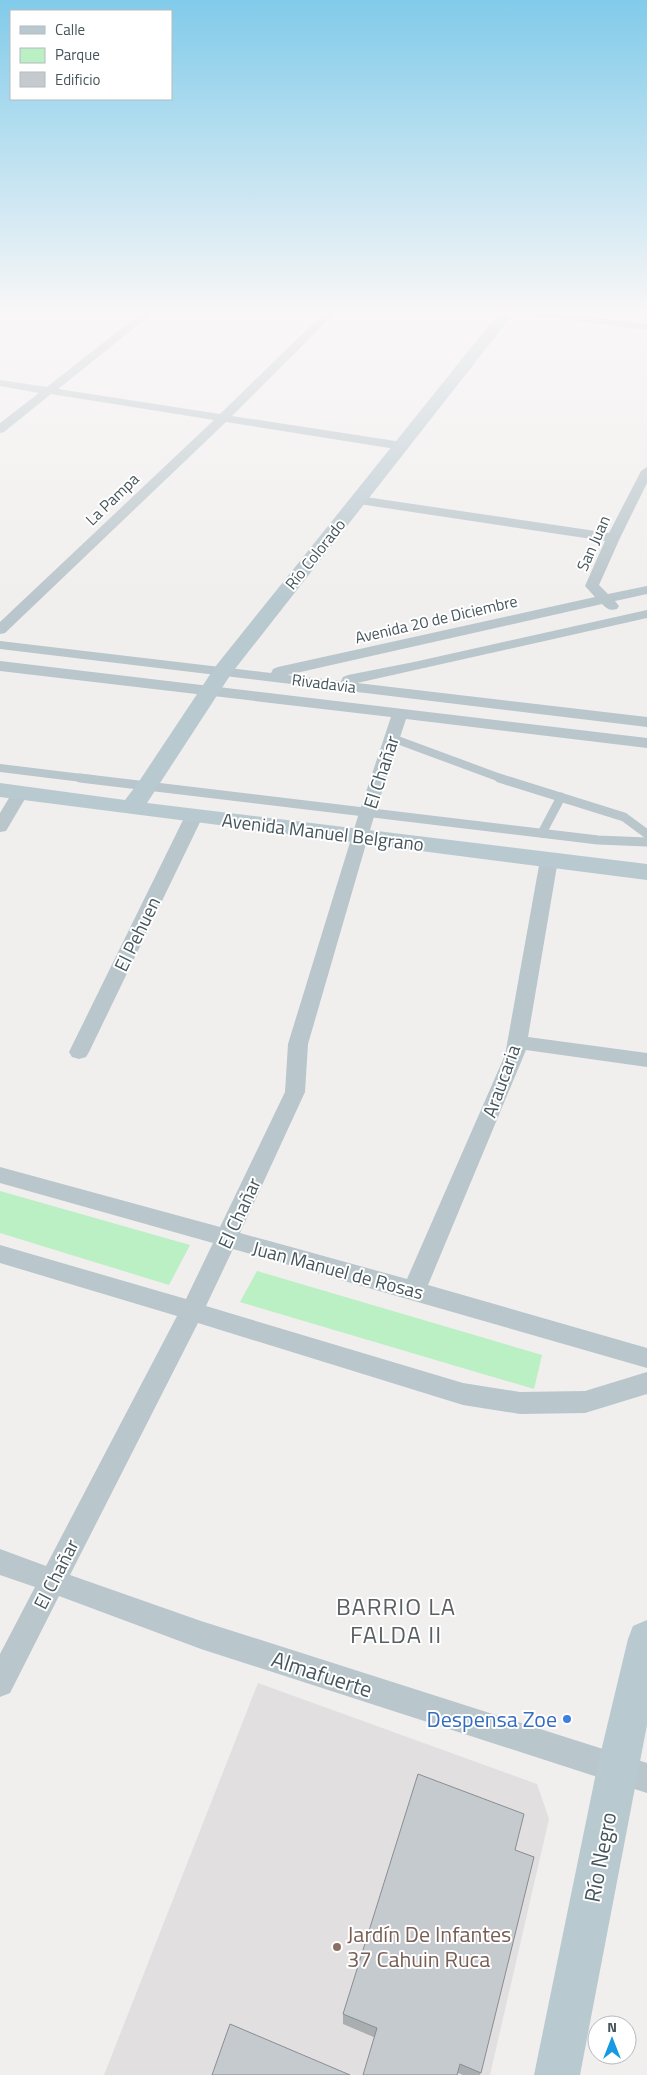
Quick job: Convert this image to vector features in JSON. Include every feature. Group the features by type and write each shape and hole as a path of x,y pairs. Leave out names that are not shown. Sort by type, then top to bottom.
{"street":[{"path":"0,429 30,406"},
{"path":"148,406 402,446"},
{"name":"La Pampa","path":"0,630 235,406"},
{"name":"Río Colorado","path":"131,807 147,787 222,671 433,406"},
{"name":"San Juan","path":"627,619 604,600 592,586 613,538 647,471"},
{"path":"359,500 613,538"},
{"name":"Avenida 20 de Diciembre","path":"246,695 242,690 245,684 264,676 647,590"},
{"path":"270,698 330,683 424,665 647,614"},
{"name":"Rivadavia","path":"0,645 647,722"},
{"name":"Rivadavia","path":"0,666 647,743"},
{"name":"El Chañar","path":"0,1684 192,1311 295,1092 298,1044 367,813 400,713"},
{"path":"0,827 11,791"},
{"name":"Avenida Manuel Belgrano","path":"11,791 194,816 647,872"},
{"name":"El Pehuen","path":"79,1052 194,816"},
{"name":"Araucaria","path":"414,1290 512,1062 549,860"},
{"path":"516,1042 647,1060"},
{"name":"Juan Manuel de Rosas","path":"0,1175 414,1290 647,1358"},
{"path":"0,1254 463,1394 520,1404 585,1402 647,1383"},
{"name":"Almafuerte","path":"0,1562 200,1635 632,1773"},
{"name":"Río Negro","path":"557,2075 632,1773 647,1639"}],"lane":[{"path":"392,738 486,774 624,817 647,834"},
{"path":"0,768 598,840 647,842"},
{"path":"542,833 561,797"}],"shaded area":[{"name":"Jardín De Infantes 37 Cahuin Ruca","path":"258,1683 537,1784 549,1819 490,2075 104,2075"}],"green space":[{"path":"0,1191 190,1245 169,1285 0,1233"},
{"path":"257,1271 542,1355 534,1389 240,1302"}],"building":[{"path":"418,1774 524,1814 515,1850 534,1857 481,2073 460,2064 457,2075 363,2075 377,2028 343,2014"},
{"path":"230,2024 350,2075 212,2075"}],"place":[{"name":"Despensa Zoe","path":"567,1719"},
{"name":"Jardín De Infantes 37 Cahuin Ruca","path":"337,1947"}],"district":[{"name":"BARRIO LA FALDA II","path":"396,1621"}]}
